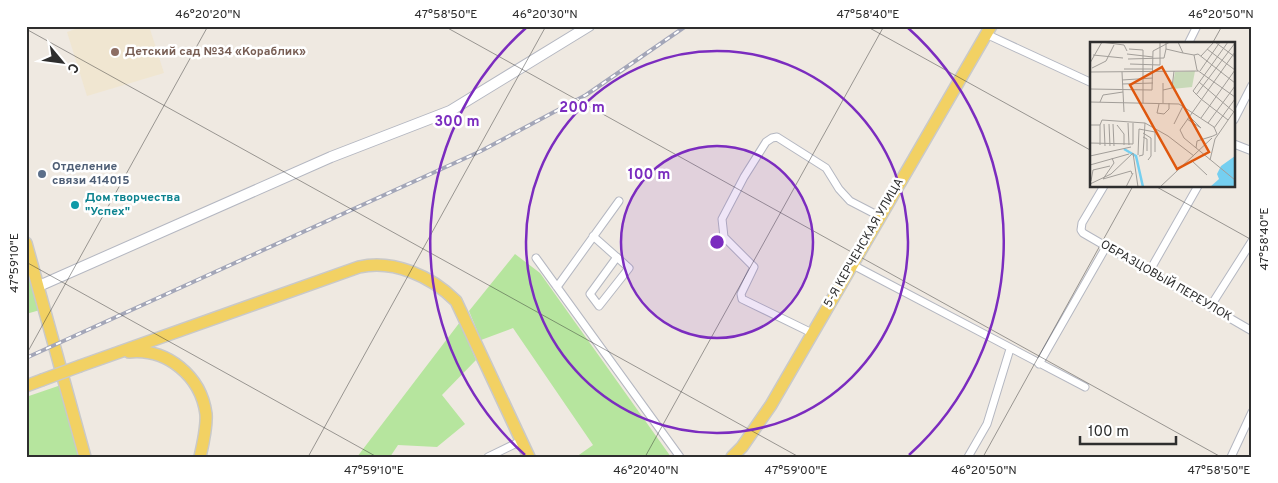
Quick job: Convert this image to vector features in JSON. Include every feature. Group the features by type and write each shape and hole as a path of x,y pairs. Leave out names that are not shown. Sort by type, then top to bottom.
{"main road":[{"name":"5-Я КЕРЧЕНСКАЯ УЛИЦА","path":"732,457 757,426 988,30"},
{"path":"26,243 85,457"},
{"path":"26,386 322,279 372,264 406,270 448,294 463,314 529,457"},
{"path":"115,354 141,351 151,353 172,361 191,378 200,394 206,415 200,457"}],"street":[{"path":"39,286 331,157 450,111 589,26"},
{"path":"1189,42 1197,26"},
{"path":"988,30 1090,81"},
{"path":"1236,116 1252,85"},
{"path":"812,333 742,299 741,294 754,267 724,237 721,227 724,214 744,177 766,142 777,137 821,164 850,201 879,216"},
{"path":"1236,145 1252,151"},
{"name":"ОБРАЗЦОВЫЙ ПЕРЕУЛОК","path":"1103,188 1082,223 1081,230 1106,247 1252,331"},
{"path":"1150,272 1197,188"},
{"path":"556,287 619,200"},
{"path":"593,236 617,257 629,268 599,306 590,294 617,257"},
{"path":"1210,307 1252,241"},
{"path":"1039,364 1106,247"},
{"path":"536,258 680,457"},
{"path":"852,264 1085,388"},
{"path":"968,457 987,424 1010,349"},
{"path":"1231,457 1252,412"},
{"path":"488,457 521,441"}],"shaded area":[{"name":"Детский сад №34 «Кораблик»","path":"84,26 149,26 164,73 87,96 67,32"}],"green space":[{"path":"515,254 540,273 671,457 576,457 593,445 513,328 481,340 469,311"},
{"path":"30,272 40,310 26,314 26,274"},
{"path":"460,322 476,360 442,395 465,424 437,447 398,445 390,457 357,457"},
{"path":"61,385 80,457 26,457 26,397"}],"railway":[{"path":"26,358 481,151 586,95 686,26"}],"place":[{"name":"Детский сад №34 «Кораблик»","path":"115,52"},
{"name":"Отделение связи 414015","path":"42,174"},
{"name":"Дом творчества \"Успех\"","path":"75,205"}]}
